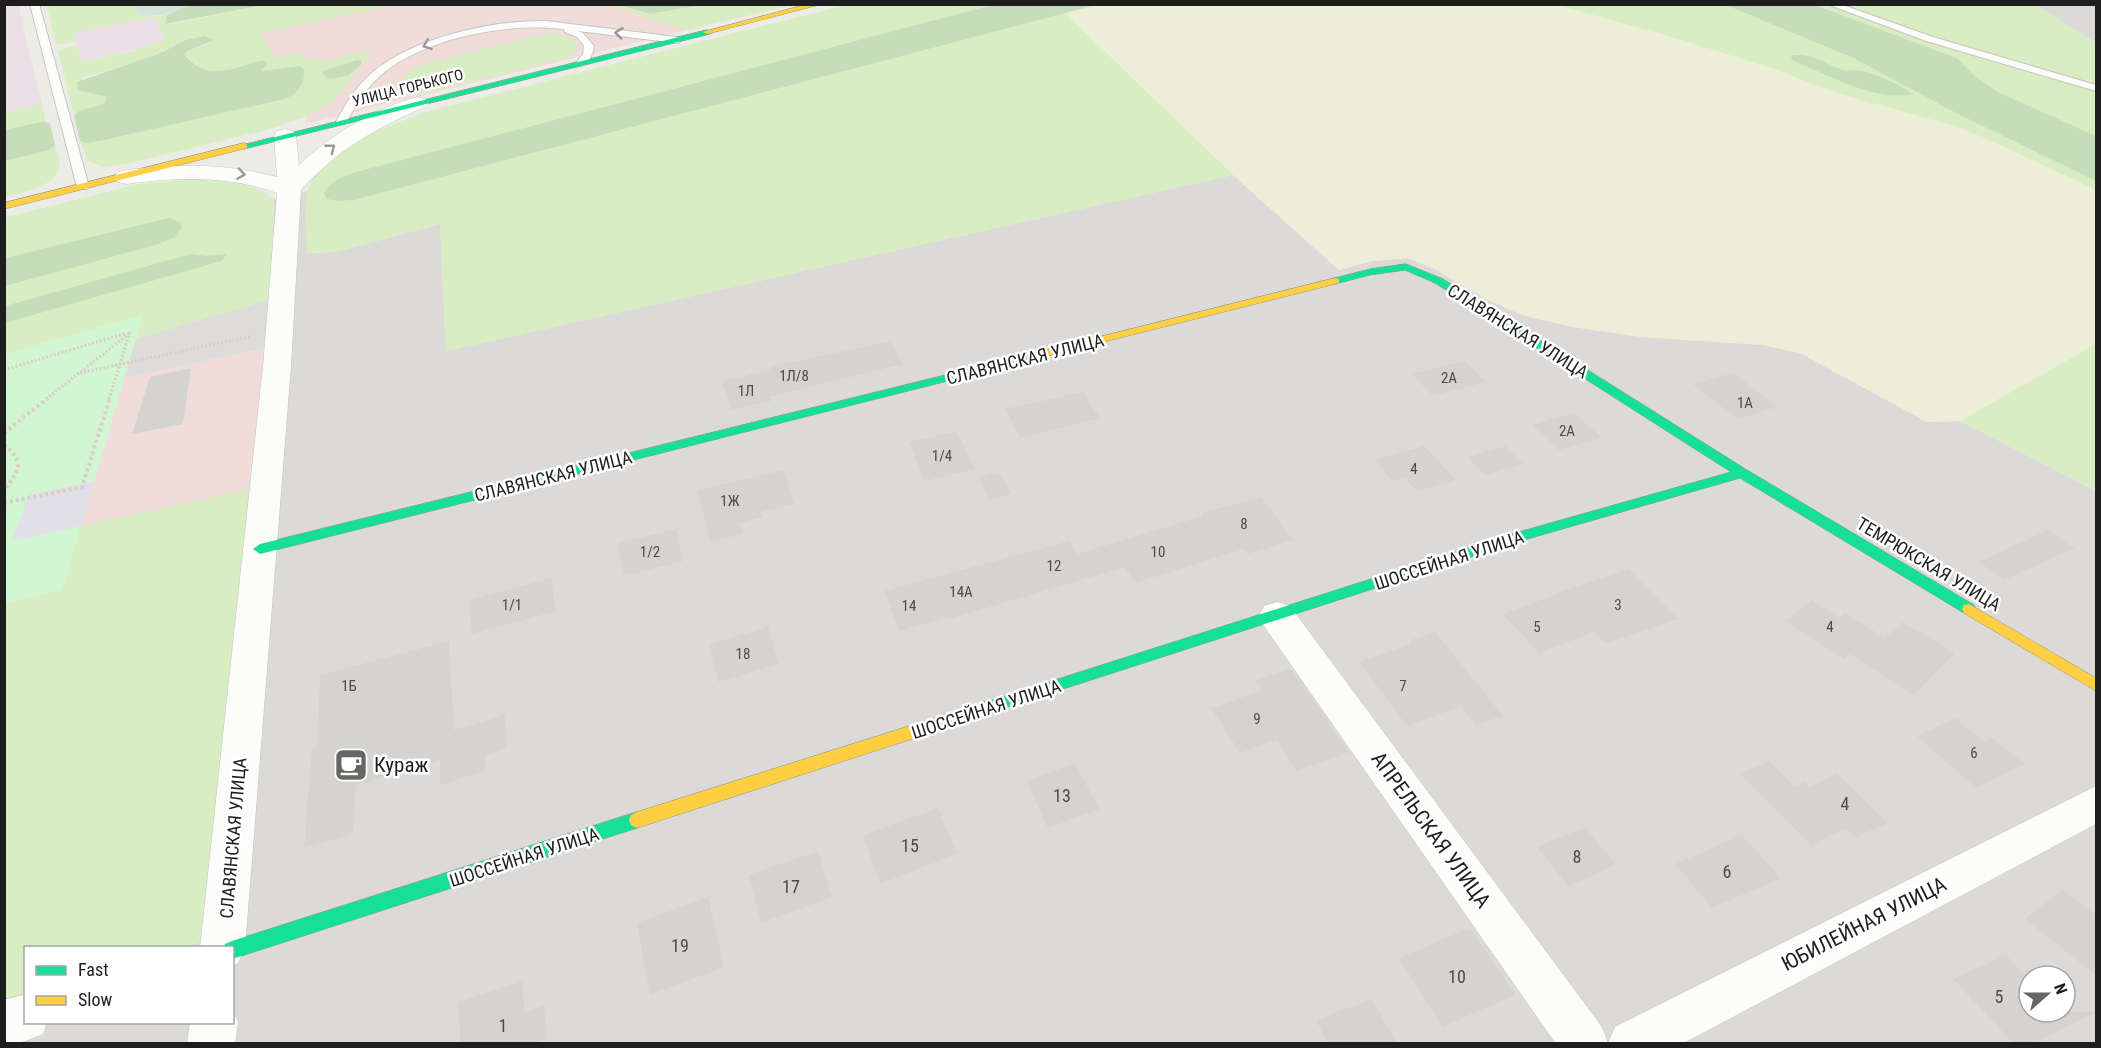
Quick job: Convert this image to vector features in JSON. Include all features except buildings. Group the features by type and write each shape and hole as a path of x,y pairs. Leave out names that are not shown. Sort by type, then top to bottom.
{"street":[{"name":"УЛИЦА ГОРЬКОГО","path":"4,206 819,4"},
{"path":"120,178 166,172 210,170 250,175 289,189 308,168 348,135 418,103"},
{"name":"СЛАВЯНСКАЯ УЛИЦА","path":"222,946 280,330 289,189 285,136"},
{"name":"СЛАВЯНСКАЯ УЛИЦА","path":"260,549 1394,267 1416,269 1439,281 1742,473"},
{"name":"ШОССЕЙНАЯ УЛИЦА","path":"234,949 1520,536 1742,473"},
{"name":"ТЕМРЮКСКАЯ УЛИЦА","path":"1742,473 2097,685"},
{"name":"АПРЕЛЬСКАЯ УЛИЦА","path":"1276,616 1585,1044"},
{"name":"ЮБИЛЕЙНАЯ УЛИЦА","path":"1632,1044 2097,804"},
{"path":"4,1024 24,1018"},
{"path":"211,1044 214,1024"}],"lane":[{"path":"34,4 83,187"},
{"path":"1831,4 1888,26 1965,51 2097,88"},
{"path":"341,122 350,104 365,85 383,69 429,43 494,28 543,24 677,40"},
{"path":"543,24 568,30 586,41 589,46 588,54 581,63"}],"path":[{"path":"80,373 280,330"},
{"path":"4,503 82,487 130,332"},
{"path":"4,370 130,332"},
{"path":"4,433 130,332"},
{"path":"4,445 15,453 19,464 15,477 4,490"}],"shaded area":[{"path":"394,4 608,5 688,30 305,124 311,61 296,53 274,58 261,33"},
{"path":"18,5 42,104 5,112 4,8"},
{"path":"132,5 189,5 166,14 141,15"},
{"path":"2036,5 2096,5 2096,43"},
{"path":"155,17 165,42 81,62 73,33"},
{"path":"1233,175 1339,270 1372,261 1408,258 1435,269 1486,299 1525,316 1573,327 1642,337 1763,345 1800,353 1927,422 1960,421 2096,491 2096,1043 5,1044 24,1024 234,1024 234,946 188,946 206,940 271,299 274,199 308,191 308,253 335,252 440,224 446,351"},
{"path":"271,299 266,348 124,378 136,339"},
{"path":"266,348 250,489 81,526 124,378"},
{"path":"94,481 81,526 12,541 29,495"}],"green space":[{"path":"618,4 703,5 650,14"},
{"path":"850,4 992,5 342,176 339,201 354,200 1065,13 1233,175 446,351 440,224 335,252 307,253 308,191 318,170 330,158 347,147 385,128 436,109"},
{"path":"1096,4 1558,5 1682,40 1774,69 1837,93 1954,126 2096,190 2096,344 1960,421 1927,422 1800,353 1763,345 1642,337 1573,327 1525,316 1486,299 1435,269 1408,258 1372,261 1339,270 1233,175 1065,13"},
{"path":"47,5 132,5 135,10 152,16 167,15 165,24 172,24 264,5 394,5 261,33 274,58 296,53 308,58 327,60 361,52 372,52 332,103 305,117 270,129 130,163 103,167 88,161 80,141 86,143 100,141 285,99 299,66 261,71 261,68 247,64 223,71 209,71 184,55 186,52 209,43 173,46 139,61 82,78 94,93 108,96 104,104 74,116 58,51 76,45 81,62 137,50 137,48 165,41 155,17 74,33 76,42 56,44"},
{"path":"189,5 264,5 165,24 167,15"},
{"path":"608,5 618,5 643,13 660,13 703,5 792,5 688,30"},
{"path":"992,5 1096,5 354,200 327,199 324,193 335,181 354,173"},
{"path":"1558,5 1726,5 1853,58 1958,114 2096,181 2096,190 1954,126 1837,93 1774,69 1682,40"},
{"path":"1726,5 1815,5 1957,58 1975,76 1998,92 2096,136 2096,181 1958,114 1853,58"},
{"path":"1815,5 2036,5 2096,43 2096,136 1998,92 1975,76 1957,58"},
{"path":"544,34 570,38 577,42 578,47 572,55 566,58 418,95 399,91 403,77 417,66"},
{"path":"204,36 213,40 184,55 199,67 222,71 261,61 267,61 267,64 261,71 299,66 304,69 302,84 294,94 285,99 100,141 86,143 80,141 74,116 79,111 104,104 107,97 78,90 77,82 158,54 186,40"},
{"path":"1792,55 1813,57 1843,70 1860,70 1883,78 1913,94 1885,95 1855,87 1800,64 1791,59"},
{"path":"357,60 361,61 361,65 347,76 330,79 323,74 324,71"},
{"path":"42,104 46,123 5,130 4,112"},
{"path":"41,122 50,123 55,145 49,150 5,161 5,130"},
{"path":"55,145 60,163 56,175 44,185 5,197 4,161 49,150"},
{"path":"190,179 245,185 274,199 271,299 136,339 143,315 5,354 4,218 139,184"},
{"path":"169,218 180,222 182,227 177,236 159,244 5,286 5,258"},
{"path":"191,254 207,256 227,254 221,261 5,323 5,306"},
{"path":"143,315 62,590 5,603 5,354"},
{"path":"2096,344 2096,491 1960,421"},
{"path":"250,489 206,940 190,946 24,946 24,999 4,1006 4,603 62,589 81,526"}],"traffic: fast":[{"path":"244,146 707,32"},
{"path":"1335,281 1370,272 1406,267 1439,281 1742,473 1969,609"},
{"path":"260,549 1039,355"},
{"path":"989,707 1520,536 1742,473"},
{"path":"234,949 637,820"}],"traffic: slow":[{"path":"707,32 819,4"},
{"path":"4,206 244,146"},
{"path":"1039,355 1335,281"},
{"path":"1969,609 2096,685"},
{"path":"637,820 989,707"}],"place":[{"name":"Кураж","path":"351,765"}]}
